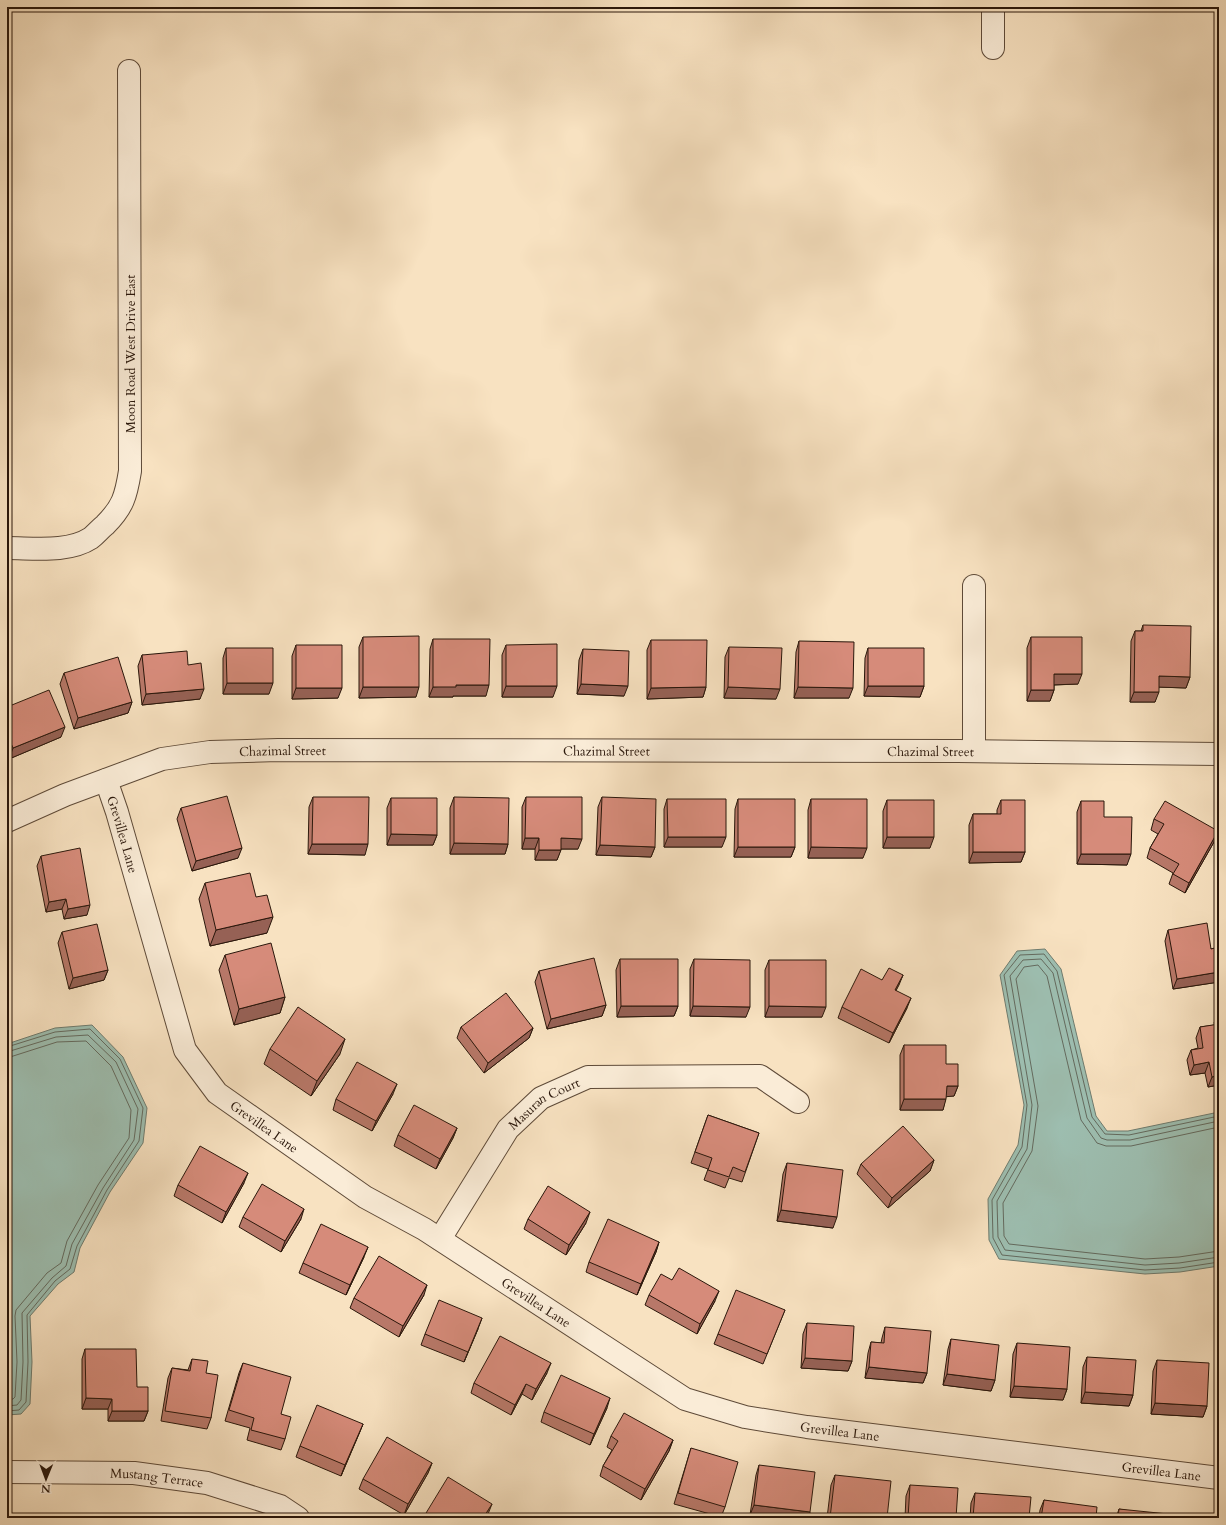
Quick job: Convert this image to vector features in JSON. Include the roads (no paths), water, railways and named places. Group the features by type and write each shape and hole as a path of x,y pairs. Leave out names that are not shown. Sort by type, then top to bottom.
{"street":[{"path":"993,7 993,48"},
{"name":"Moon Road West Drive East","path":"7,548 54,548 75,544 92,537 114,516 122,504 128,488 130,471 129,71"},
{"path":"974,586 974,751"},
{"name":"Chazimal Street","path":"7,821 65,795 162,759 184,755 227,751 974,751 1219,754"},
{"name":"Grevillea Lane","path":"106,780 117,812 185,1050 217,1093 364,1197 440,1239 685,1399 745,1417 808,1427 1219,1478"},
{"name":"Masuran Court","path":"440,1239 508,1129 541,1098 588,1077 760,1076 798,1102"},
{"name":"Mustang Terrace","path":"7,1472 134,1473 207,1483 280,1506 298,1518"}],"water":[{"path":"1045,949 1061,969 1096,1116 1107,1131 1128,1131 1219,1112 1219,1266 1180,1272 1145,1274 999,1259 989,1240 988,1199 1018,1145 1024,1105 1000,975 1017,951"},
{"path":"92,1025 123,1057 147,1108 143,1143 110,1192 80,1248 74,1272 58,1284 30,1316 32,1362 30,1404 21,1414 7,1415 7,1044 55,1028"}]}
